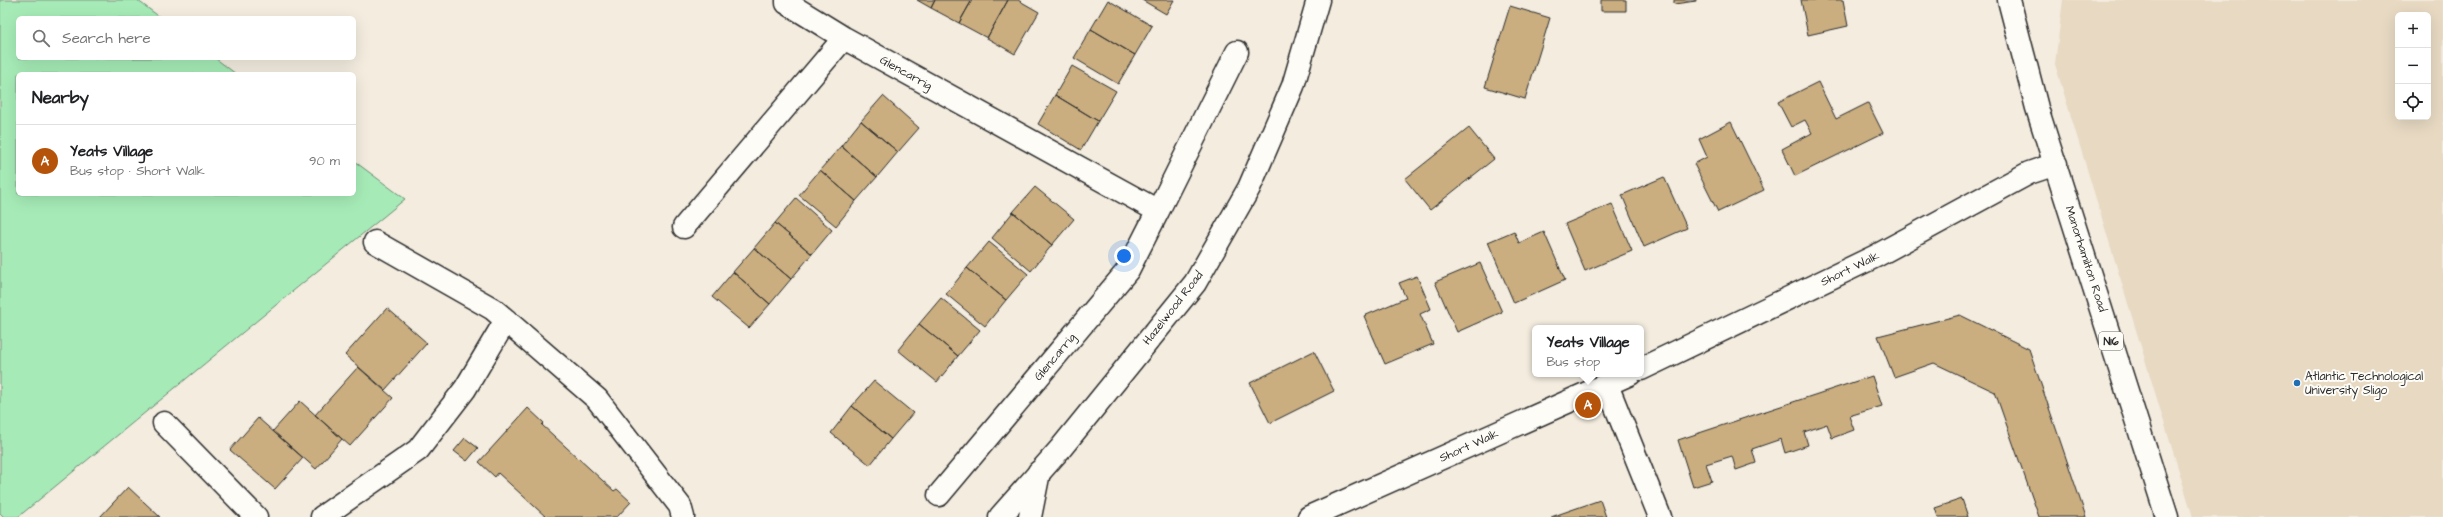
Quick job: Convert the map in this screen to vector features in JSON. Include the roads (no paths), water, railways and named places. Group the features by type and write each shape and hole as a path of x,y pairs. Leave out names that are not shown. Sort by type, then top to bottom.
{"main road":[{"name":"Hazelwood Road","path":"1000,517 1195,283 1249,188 1292,86 1318,0"},
{"name":"Manorhamilton Road","path":"2009,0 2037,108 2167,517"},
{"name":"Glencarrig","path":"785,1 844,38 1158,211"},
{"path":"684,227 844,38"},
{"name":"Glencarrig","path":"939,496 1128,270 1236,52"},
{"name":"Short Walk","path":"1644,368 1876,256 2034,171 2056,164"},
{"path":"375,242 493,309 597,399 680,506 683,517"},
{"path":"322,517 418,450 465,389 506,320"},
{"name":"Short Walk","path":"1309,517 1624,377"},
{"path":"1607,385 1660,517"},
{"path":"164,423 256,517"},
{"path":"1030,517 1039,472"}],"place":[{"name":"Atlantic Technological University Sligo","path":"2297,383"},
{"name":"Yeats Village","path":"1588,405"}]}
